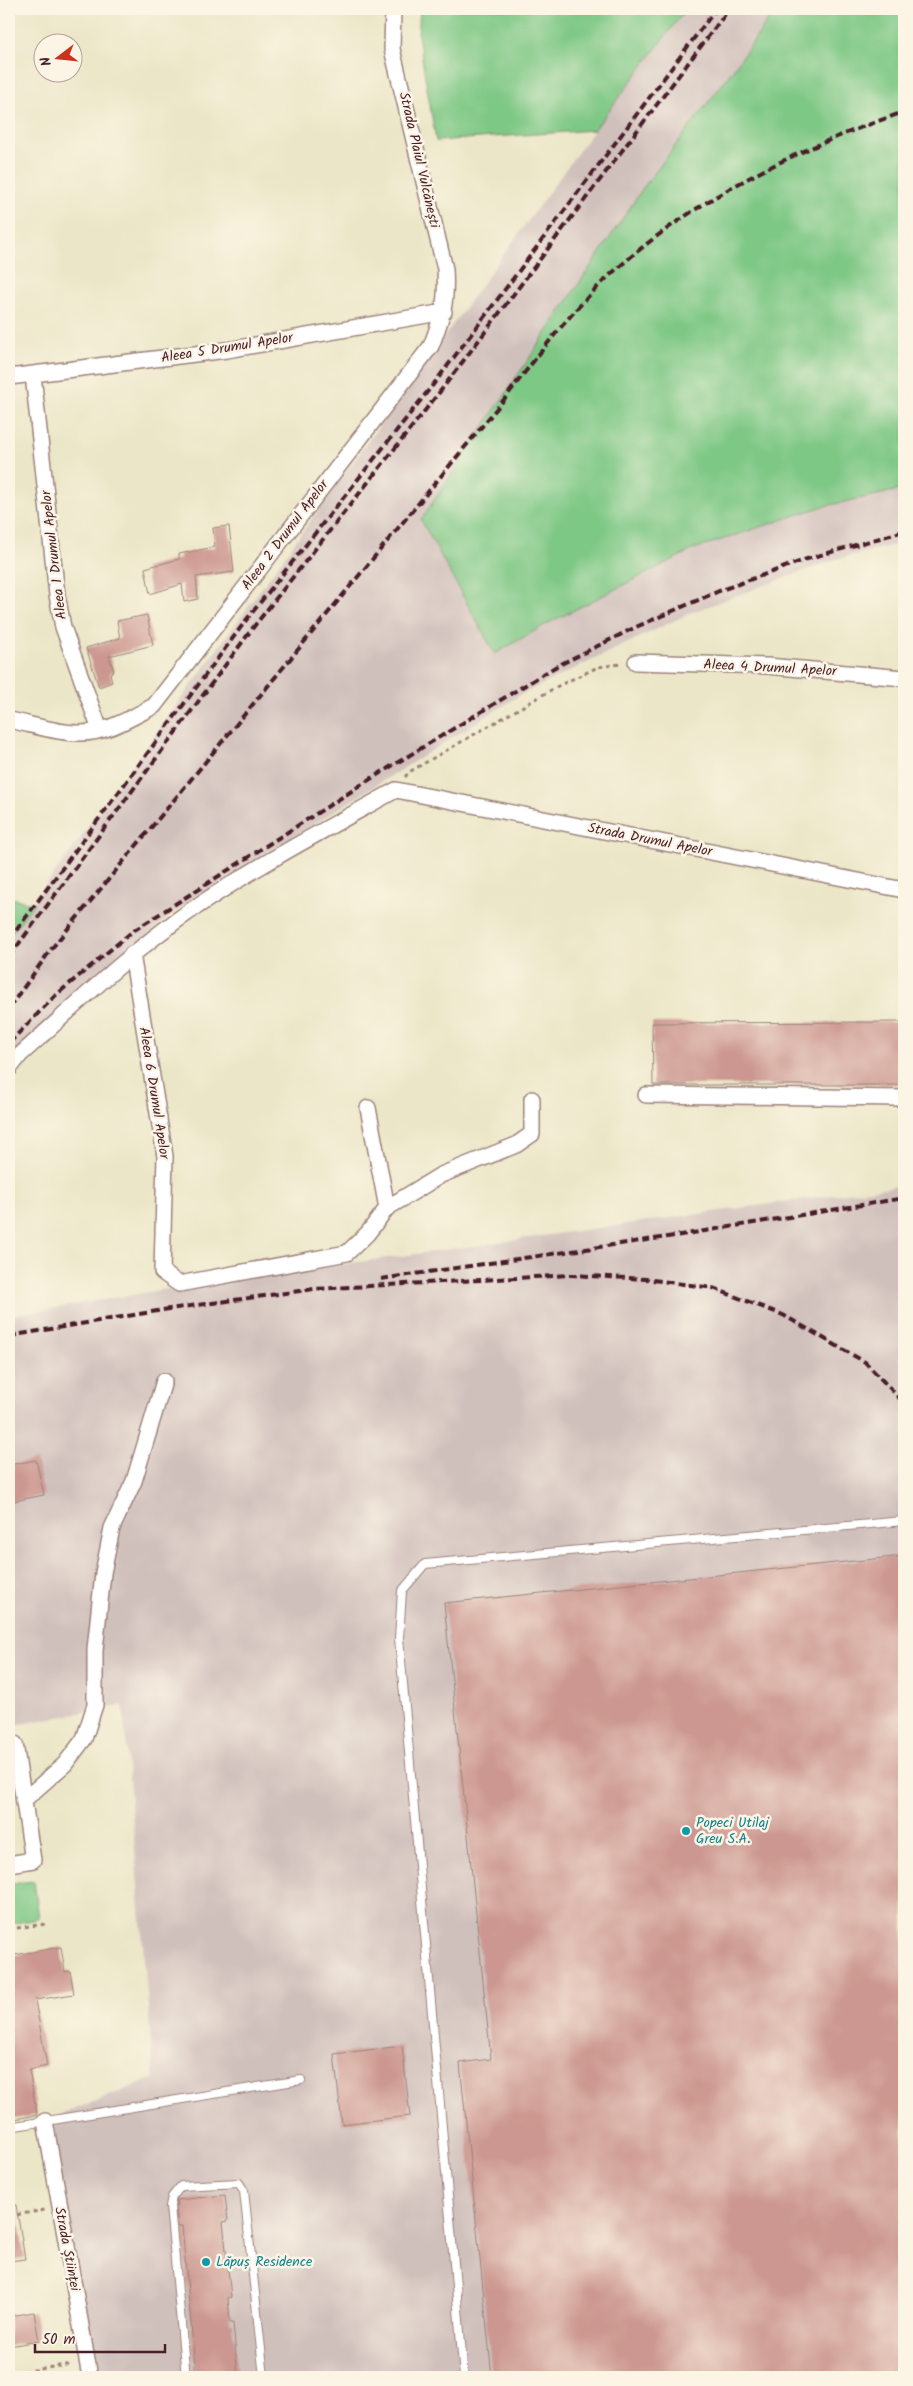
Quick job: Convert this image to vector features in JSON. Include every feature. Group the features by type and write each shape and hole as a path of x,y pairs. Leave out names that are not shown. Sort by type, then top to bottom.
{"street":[{"name":"Strada Plaiul Vulcănești","path":"393,9 392,49 445,269 446,292 444,312"},
{"name":"Aleea 5 Drumul Apelor","path":"9,377 227,350 444,312"},
{"name":"Aleea 2 Drumul Apelor","path":"100,730 124,722 154,706 431,346 444,312"},
{"name":"Aleea 1 Drumul Apelor","path":"33,375 57,595 63,627 100,730"},
{"name":"Aleea 4 Drumul Apelor","path":"636,662 767,666 904,678"},
{"path":"9,720 78,734 100,730"},
{"path":"9,1069 20,1055 132,954 190,912 266,862 396,790"},
{"name":"Strada Drumul Apelor","path":"396,790 904,890"},
{"name":"Aleea 6 Drumul Apelor","path":"132,954 165,1156 162,1272 179,1284 347,1253 367,1234 387,1208 441,1175 516,1145 532,1134 532,1099"},
{"path":"646,1095 904,1098"},
{"path":"368,1108 387,1208"},
{"path":"24,1799 65,1764 84,1739 95,1705 95,1650 102,1573 112,1528 134,1481 164,1381"},
{"path":"9,1864 33,1860 15,1744"},
{"name":"Strada Științei","path":"45,2121 90,2377"}],"lane":[{"path":"464,2377 399,1638 402,1591 426,1564 904,1521"},
{"path":"9,2127 301,2080"},
{"path":"186,2377 170,2206 172,2197 181,2186 239,2183 244,2191 264,2377"}],"path":[{"path":"396,790 409,772 550,690 598,668 636,662"},
{"path":"9,1929 46,1924"},
{"path":"9,2216 59,2207"},
{"path":"9,2374 88,2362"}],"shaded area":[{"path":"686,9 776,9 733,70 496,654 543,626 694,549 821,507 904,489 904,543 836,559 692,612 520,695 174,912 9,1060 9,936 594,130"},
{"path":"904,1185 904,2377 90,2377 45,2121 154,2078 123,1705 9,1726 9,1316 160,1290"}],"green space":[{"path":"420,9 686,9 594,130 436,141 418,35"},
{"path":"776,9 904,9 904,489 821,507 694,549 543,626 495,654 421,520 643,188 733,70"},
{"path":"9,897 34,904 9,936"},
{"path":"34,1881 39,1919 9,1924 9,1884"}],"building":[{"path":"229,526 234,572 196,577 198,599 184,602 182,584 150,594 145,568 179,559 179,554 215,547 213,528"},
{"path":"147,615 153,645 109,656 114,671 110,673 112,682 99,687 86,648 120,638 117,621"},
{"path":"904,1022 904,1085 653,1085 652,1023"},
{"path":"36,1460 44,1495 9,1502 9,1465"},
{"name":"Popeci Utilaj Greu S.A.","path":"904,1556 904,2377 492,2377 460,2063 491,2059 444,1603"},
{"path":"61,1947 65,1972 70,1971 74,1994 35,2000 47,2066 29,2070 37,2115 9,2120 9,1956"},
{"path":"402,2046 410,2116 342,2124 334,2054"},
{"name":"Lăpuș Residence","path":"225,2195 228,2221 223,2222 231,2297 228,2298 230,2323 233,2323 238,2377 196,2377 182,2226 178,2227 176,2206 177,2200"},
{"path":"9,2205 16,2205 25,2259 9,2261"},
{"path":"34,2312 39,2341 9,2346 9,2316"}],"railway":[{"path":"9,940 247,619 436,381 716,9"},
{"path":"9,957 255,625 442,389 729,9"},
{"path":"9,1008 52,948 502,402 553,336 595,290 642,247 712,199 787,159 864,126 904,112"},
{"path":"9,1043 56,995 133,931 372,778 555,667 636,627 719,591 807,559 904,531"},
{"path":"381,1279 681,1235 904,1198"},
{"path":"9,1336 169,1309 314,1289 571,1275 646,1279 713,1288 783,1315 865,1362 904,1403"}],"place":[{"name":"Popeci Utilaj Greu S.A.","path":"686,1831"},
{"name":"Lăpuș Residence","path":"206,2262"}]}
